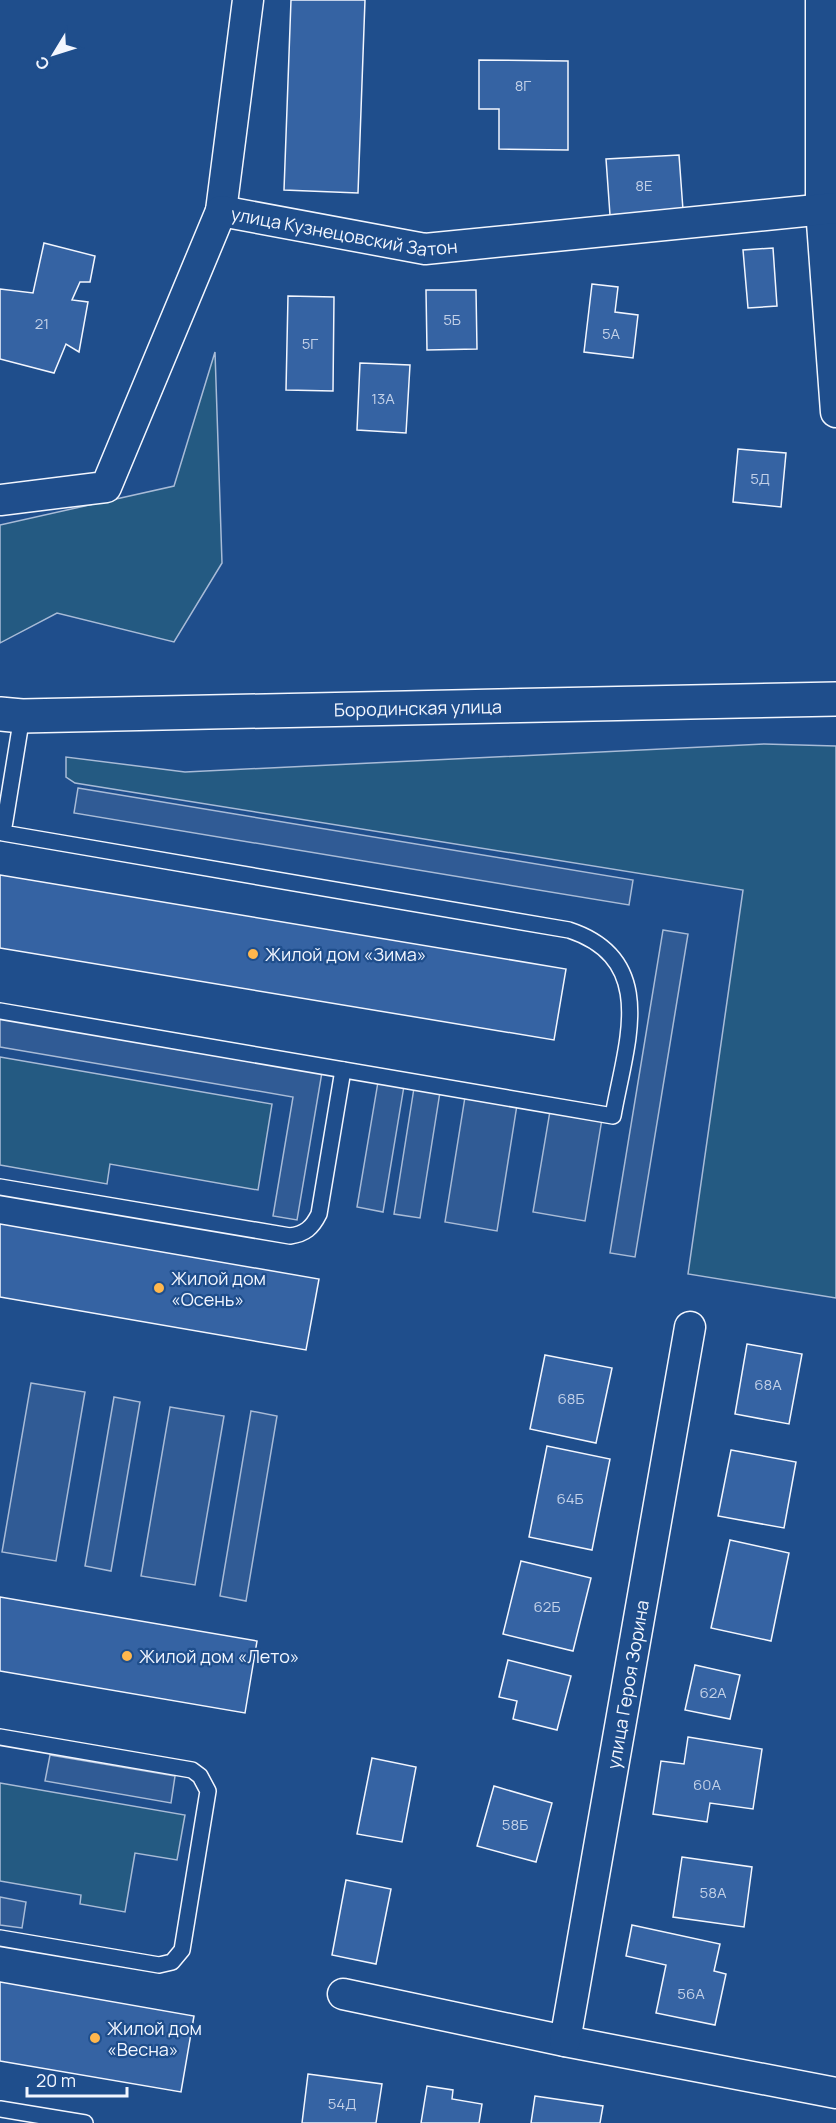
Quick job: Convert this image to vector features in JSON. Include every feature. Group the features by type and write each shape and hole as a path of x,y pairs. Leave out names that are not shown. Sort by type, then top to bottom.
{"street":[{"path":"221,211 248,0"},
{"path":"821,0 836,412"},
{"name":"улица Кузнецовский Затон","path":"0,500 106,487 221,211 424,249 829,208"},
{"name":"Бородинская улица","path":"11,715 836,699"},
{"name":"улица Героя Зорина","path":"565,2041 690,1327"},
{"path":"343,1994 565,2041 836,2093"}],"lane":[{"path":"0,1011 613,1116 632,1007 627,983 618,965 605,950 582,935 569,930 1,833 11,715"},
{"path":"0,1187 290,1236 300,1235 314,1224 319,1214 343,1070"},
{"path":"0,1737 192,1770 200,1776 208,1791 182,1950 172,1962 159,1965 0,1938"},
{"path":"0,2109 84,2123"}],"shaded area":[{"path":"215,352 222,563 174,642 57,613 0,643 0,525 174,486"},
{"path":"764,744 836,746 836,1298 688,1274 743,890 75,783 66,777 66,757 185,772"},
{"path":"78,788 633,880 629,905 74,813"},
{"path":"663,930 688,934 635,1257 610,1253"},
{"path":"0,1016 322,1072 297,1220 273,1216 293,1097 0,1047"},
{"path":"0,1057 272,1104 258,1190 110,1164 107,1184 0,1165"},
{"path":"378,1082 404,1086 383,1212 357,1207"},
{"path":"414,1088 440,1092 420,1218 394,1214"},
{"path":"465,1097 517,1105 497,1231 445,1222"},
{"path":"550,1111 602,1119 585,1221 533,1212"},
{"path":"31,1383 85,1392 56,1561 2,1552"},
{"path":"114,1397 140,1402 111,1571 85,1566"},
{"path":"170,1407 224,1416 195,1585 141,1576"},
{"path":"251,1411 277,1416 246,1601 220,1596"},
{"path":"50,1755 175,1776 171,1803 45,1781"},
{"path":"0,1783 185,1815 177,1860 135,1853 125,1912 80,1904 81,1895 0,1881"},
{"path":"0,1897 26,1902 22,1928 0,1925"}],"building":[{"path":"291,0 365,0 358,193 284,190"},
{"path":"479,60 568,61 568,150 499,149 499,109 479,109"},
{"path":"679,155 683,210 610,215 606,159"},
{"path":"44,243 95,256 90,282 80,282 72,300 88,302 79,352 66,344 54,373 0,359 0,289 33,293"},
{"path":"773,248 777,306 748,308 743,250"},
{"path":"592,284 618,287 615,312 638,315 633,358 584,352"},
{"path":"426,290 476,290 477,349 427,350"},
{"path":"288,296 334,297 333,391 286,390"},
{"path":"360,363 410,365 406,433 357,430"},
{"path":"738,449 786,453 781,507 733,502"},
{"name":"Жилой дом «Зима»","path":"0,875 566,969 554,1040 0,948"},
{"name":"Жилой дом «Осень»","path":"0,1224 319,1279 306,1350 0,1297"},
{"path":"747,1344 802,1354 789,1424 735,1414"},
{"path":"545,1355 612,1368 596,1443 530,1429"},
{"path":"547,1446 610,1459 592,1550 529,1537"},
{"path":"731,1450 796,1462 784,1528 718,1516"},
{"path":"730,1540 789,1553 771,1641 711,1628"},
{"path":"521,1561 591,1578 573,1651 503,1634"},
{"name":"Жилой дом «Лето»","path":"0,1597 257,1641 245,1713 0,1671"},
{"path":"508,1660 571,1676 557,1730 513,1719 517,1701 499,1697"},
{"path":"695,1665 740,1675 730,1719 685,1710"},
{"path":"688,1737 762,1749 753,1809 710,1803 707,1822 653,1814 661,1761 684,1764"},
{"path":"372,1758 416,1767 402,1842 357,1834"},
{"path":"494,1786 552,1803 536,1862 477,1846"},
{"path":"682,1857 752,1867 744,1927 673,1917"},
{"path":"346,1880 391,1889 376,1964 332,1955"},
{"path":"632,1925 720,1944 714,1971 726,1974 715,2025 656,2013 666,1965 626,1956"},
{"name":"Жилой дом «Весна»","path":"0,1982 194,2016 181,2092 0,2061"},
{"path":"308,2074 382,2084 376,2123 302,2123"},
{"path":"427,2086 453,2090 452,2099 482,2104 479,2123 421,2123"},
{"path":"535,2096 603,2106 600,2123 531,2123"}],"place":[{"name":"Жилой дом «Зима»","path":"253,954"},
{"name":"Жилой дом «Осень»","path":"159,1288"},
{"name":"Жилой дом «Лето»","path":"127,1656"},
{"name":"Жилой дом «Весна»","path":"95,2038"}]}
